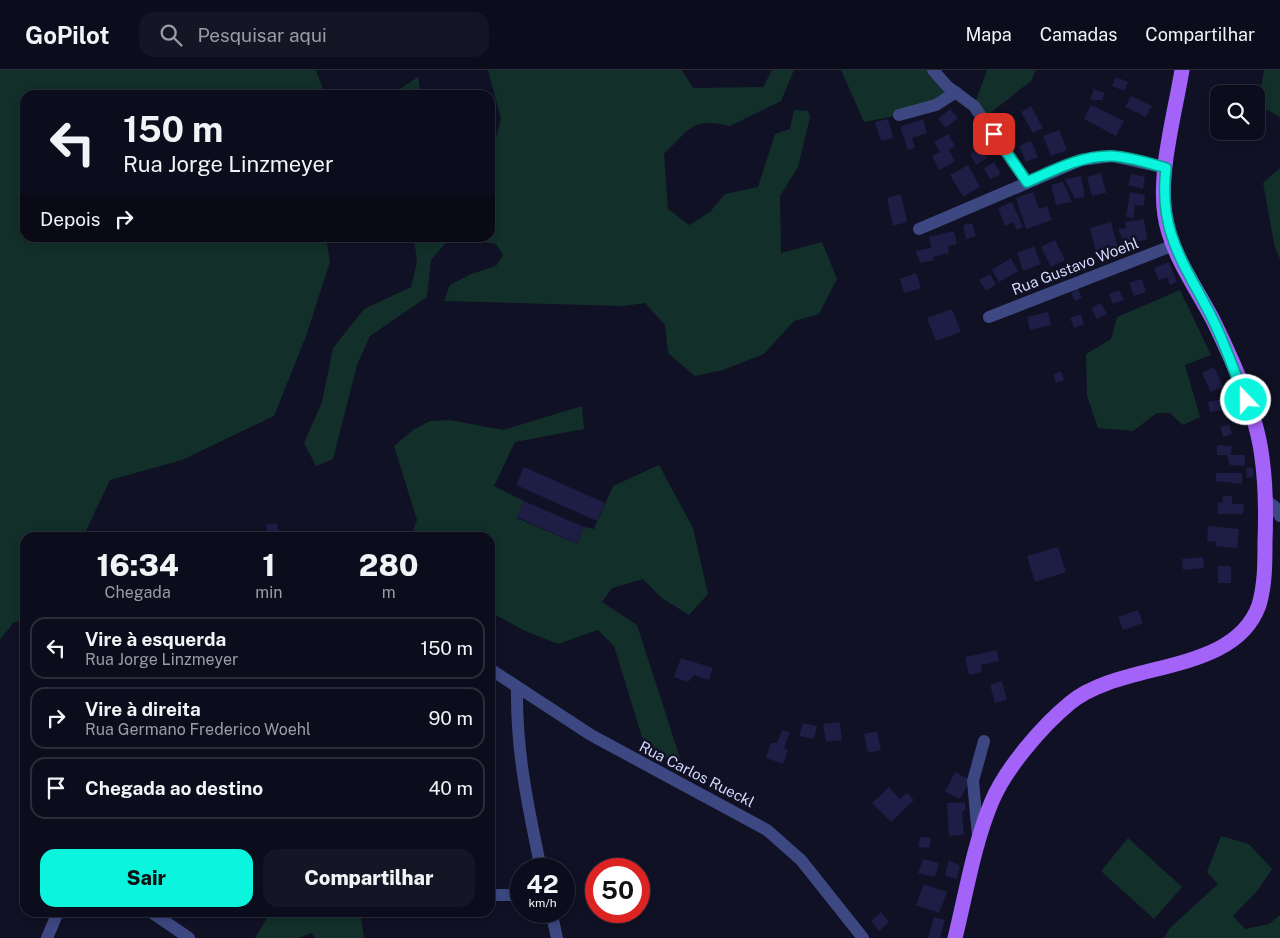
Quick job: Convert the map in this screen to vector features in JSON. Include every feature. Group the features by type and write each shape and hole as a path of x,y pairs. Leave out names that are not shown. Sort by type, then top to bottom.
{"main road":[{"path":"955,938 990,807 998,788 1030,744 1069,704 1095,686 1111,680 1201,657 1233,639 1248,625 1257,610 1263,587 1265,500 1259,440 1246,400 1214,323 1174,245 1165,215 1166,168 1182,70"}],"street":[{"path":"933,70 956,92 970,102 984,118 1027,182"},
{"path":"899,115 936,105 956,92"},
{"path":"919,229 1069,164 1097,157 1124,158 1166,168"},
{"name":"Rua Gustavo Woehl","path":"989,317 1174,245"},
{"path":"1265,500 1275,507 1280,516"},
{"name":"Rua Carlos Rueckl","path":"495,672 591,735 767,830 801,860 863,938"},
{"path":"517,687 517,741 521,771 539,858"},
{"path":"979,845 973,781 984,741"},
{"path":"495,895 510,895"},
{"path":"47,938 56,917"},
{"path":"158,917 189,938"},
{"path":"554,923 557,938"}],"green space":[{"path":"0,70 316,70 322,90 20,90 20,242 327,242 330,262 306,336 274,416 182,460 110,480 85,532 20,532 20,621 13,623 0,640"},
{"path":"488,70 682,70 693,88 763,87 772,70 794,70 781,101 730,126 707,123 692,127 664,154 668,209 689,225 710,212 725,194 758,187 775,134 790,129 794,110 808,111 810,117 798,167 780,196 781,253 822,242 837,279 819,314 794,321 764,354 723,370 695,376 668,353 665,325 645,303 623,306 444,301 450,285 471,274 496,266 503,255 496,244 482,242 495,242 495,141 501,119 495,90 493,90"},
{"path":"841,70 933,70 956,92 904,114 864,122"},
{"path":"987,70 1036,70 1031,81 984,118 974,106"},
{"path":"1264,70 1280,70 1280,117 1265,109 1265,85 1261,85"},
{"path":"418,77 420,90 398,90"},
{"path":"1280,168 1280,259 1275,248 1263,183"},
{"path":"414,242 447,242 431,260 427,297 370,336 357,365 333,459 316,466 304,443 322,402 333,348 364,309 411,287 417,262"},
{"path":"1180,290 1211,355 1185,365 1200,417 1183,425 1170,413 1157,413 1133,431 1098,428 1087,396 1086,354 1111,339 1117,317"},
{"path":"582,406 584,429 515,442 494,486 524,501 517,518 577,544 584,527 594,529 613,486 659,465 693,528 708,594 689,615 662,598 643,579 612,588 602,602 637,625 682,764 646,750 614,646 598,630 558,644 525,631 495,615 495,532 413,532 417,520 394,446 413,430 430,421 450,420 503,430"},
{"path":"1221,836 1249,844 1272,869 1258,890 1233,916 1245,929 1269,924 1280,915 1280,938 1164,938 1170,928 1218,884 1207,872"},
{"path":"1128,838 1182,887 1154,919 1101,871"},
{"path":"268,917 361,917 364,938 316,938 311,933 299,938 255,938"}],"building":[{"path":"1116,77 1128,82 1124,91 1112,86"},
{"path":"1094,89 1105,93 1102,100 1090,100"},
{"path":"1131,96 1152,106 1146,117 1125,107"},
{"path":"1091,105 1124,121 1116,136 1084,119"},
{"path":"1031,106 1043,128 1033,133 1021,112"},
{"path":"950,109 958,118 946,128 938,119"},
{"path":"888,119 893,138 881,141 875,122"},
{"path":"923,119 927,133 912,138 915,148 908,150 900,127"},
{"path":"1059,130 1067,150 1051,156 1043,136"},
{"path":"948,134 955,146 949,150 955,161 939,170 932,156 940,152 934,142"},
{"path":"1031,141 1038,157 1026,162 1019,146"},
{"path":"981,148 987,158 976,165 970,154"},
{"path":"994,162 1001,174 990,179 984,168"},
{"path":"968,165 980,187 963,197 950,175"},
{"path":"1101,173 1106,193 1092,196 1087,177"},
{"path":"1131,174 1145,177 1143,189 1128,185"},
{"path":"1081,176 1085,197 1075,199 1065,179"},
{"path":"1063,182 1072,202 1056,205 1051,185"},
{"path":"1033,192 1039,209 1047,206 1052,220 1026,229 1016,198"},
{"path":"1130,192 1145,195 1144,206 1135,205 1133,218 1126,217"},
{"path":"901,194 907,222 893,226 887,198"},
{"path":"1012,202 1023,227 1017,230 1013,222 1005,226 998,208"},
{"path":"1144,219 1147,240 1124,243 1118,229 1126,228 1125,222"},
{"path":"1111,222 1118,248 1096,253 1090,228"},
{"path":"972,223 976,236 966,239 963,225"},
{"path":"954,231 957,244 948,246 949,253 933,257 934,260 921,263 915,251 931,248 929,237"},
{"path":"1055,240 1065,260 1051,267 1041,247"},
{"path":"1034,246 1041,264 1023,271 1017,253"},
{"path":"1011,258 1018,271 999,282 992,270"},
{"path":"1169,262 1177,282 1170,285 1167,277 1159,280 1154,268"},
{"path":"916,273 921,288 904,293 900,279"},
{"path":"990,274 996,284 986,291 979,280"},
{"path":"1142,279 1146,292 1134,296 1129,283"},
{"path":"1078,289 1082,298 1075,301 1071,293"},
{"path":"1119,290 1124,300 1113,304 1109,294"},
{"path":"1101,303 1107,314 1097,319 1091,308"},
{"path":"952,309 961,332 936,341 927,318"},
{"path":"1048,312 1051,325 1030,330 1027,317"},
{"path":"1081,314 1084,324 1074,328 1070,318"},
{"path":"1214,367 1223,387 1211,392 1202,373"},
{"path":"1061,371 1064,380 1056,383 1053,375"},
{"path":"1223,399 1225,410 1210,412 1208,402"},
{"path":"1229,424 1232,434 1223,437 1220,427"},
{"path":"1217,445 1232,446 1231,455 1245,455 1245,466 1230,465 1227,455 1217,455"},
{"path":"524,467 605,503 597,521 516,485"},
{"path":"1253,467 1254,477 1247,478 1246,468"},
{"path":"1216,473 1242,473 1242,484 1216,481"},
{"path":"1223,496 1232,496 1232,504 1244,504 1243,514 1218,514 1218,502 1222,503"},
{"path":"524,501 584,527 577,544 517,517"},
{"path":"277,523 279,532 268,532 266,525"},
{"path":"1208,526 1239,529 1237,548 1215,546 1216,542 1207,541"},
{"path":"1058,547 1066,572 1035,582 1027,556"},
{"path":"1203,557 1204,568 1183,570 1182,559"},
{"path":"1218,566 1231,566 1231,583 1218,583"},
{"path":"1138,610 1143,623 1123,630 1118,617"},
{"path":"997,650 999,661 981,665 982,672 969,675 965,657"},
{"path":"681,658 713,668 709,680 694,675 688,682 674,677"},
{"path":"1002,681 1007,700 995,703 990,685"},
{"path":"840,722 842,740 826,742 823,724"},
{"path":"803,723 817,726 814,739 799,736"},
{"path":"782,730 790,732 784,748 788,750 783,764 766,758 771,743 777,743"},
{"path":"877,731 881,750 868,753 864,734"},
{"path":"955,772 970,780 960,799 945,792"},
{"path":"889,787 900,799 907,793 914,800 891,822 872,803"},
{"path":"965,802 965,810 962,812 964,835 949,836 947,803"},
{"path":"920,837 931,838 929,848 918,847"},
{"path":"923,859 939,863 935,877 918,873"},
{"path":"949,860 960,866 957,879 945,876"},
{"path":"924,884 947,892 939,913 916,905"},
{"path":"881,912 889,922 879,931 871,921"},
{"path":"934,917 945,920 940,938 928,938"}],"route":[{"path":"994,134 1027,182 1069,164 1097,157 1112,156 1166,168 1164,198 1165,215 1169,231 1182,262 1214,323 1246,400"}]}
